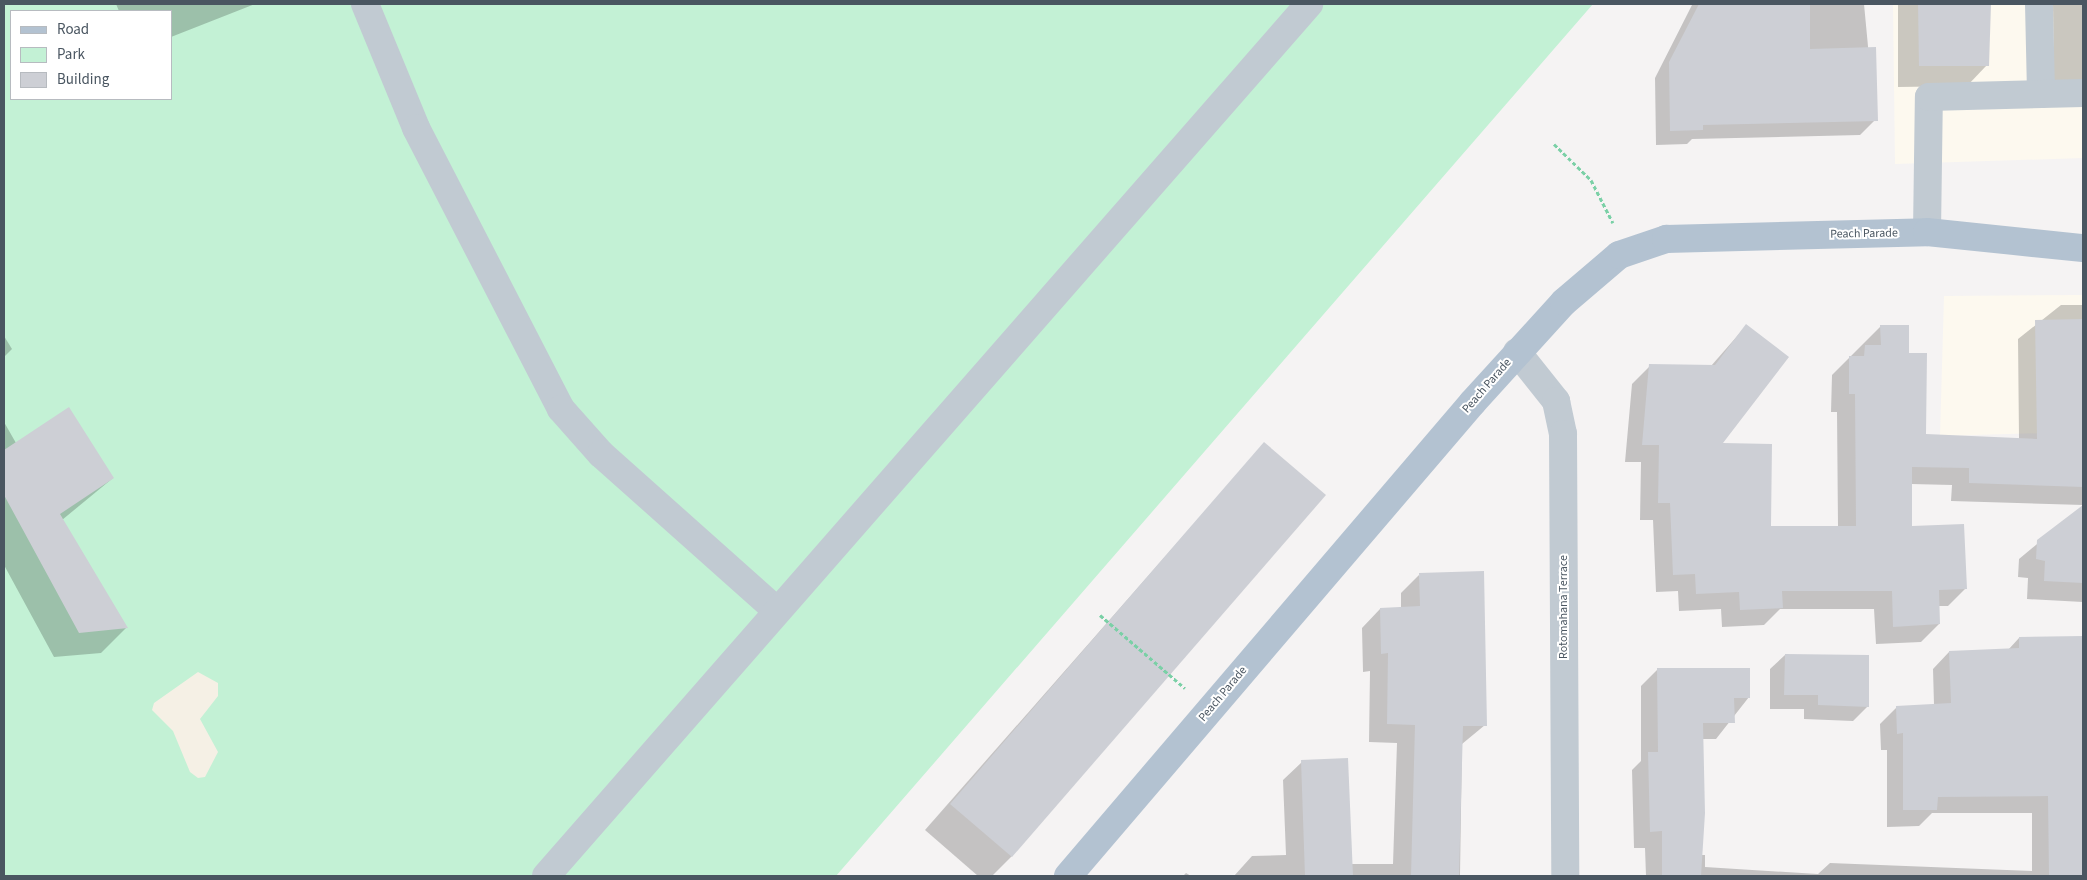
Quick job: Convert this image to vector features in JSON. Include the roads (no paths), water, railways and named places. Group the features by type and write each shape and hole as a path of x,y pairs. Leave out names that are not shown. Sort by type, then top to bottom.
{"main road":[{"name":"Peach Parade","path":"1068,876 1517,352 1564,302 1627,251 1666,239 1927,232 2080,243"}],"street":[{"path":"365,4 416,128 561,409 602,454 776,610"},
{"path":"546,876 776,610 1308,4"},
{"path":"2039,4 2042,94"},
{"path":"1927,232 1929,97 2083,93"},
{"name":"Rotomahana Terrace","path":"1517,352 1556,401 1563,434 1566,876"}]}
